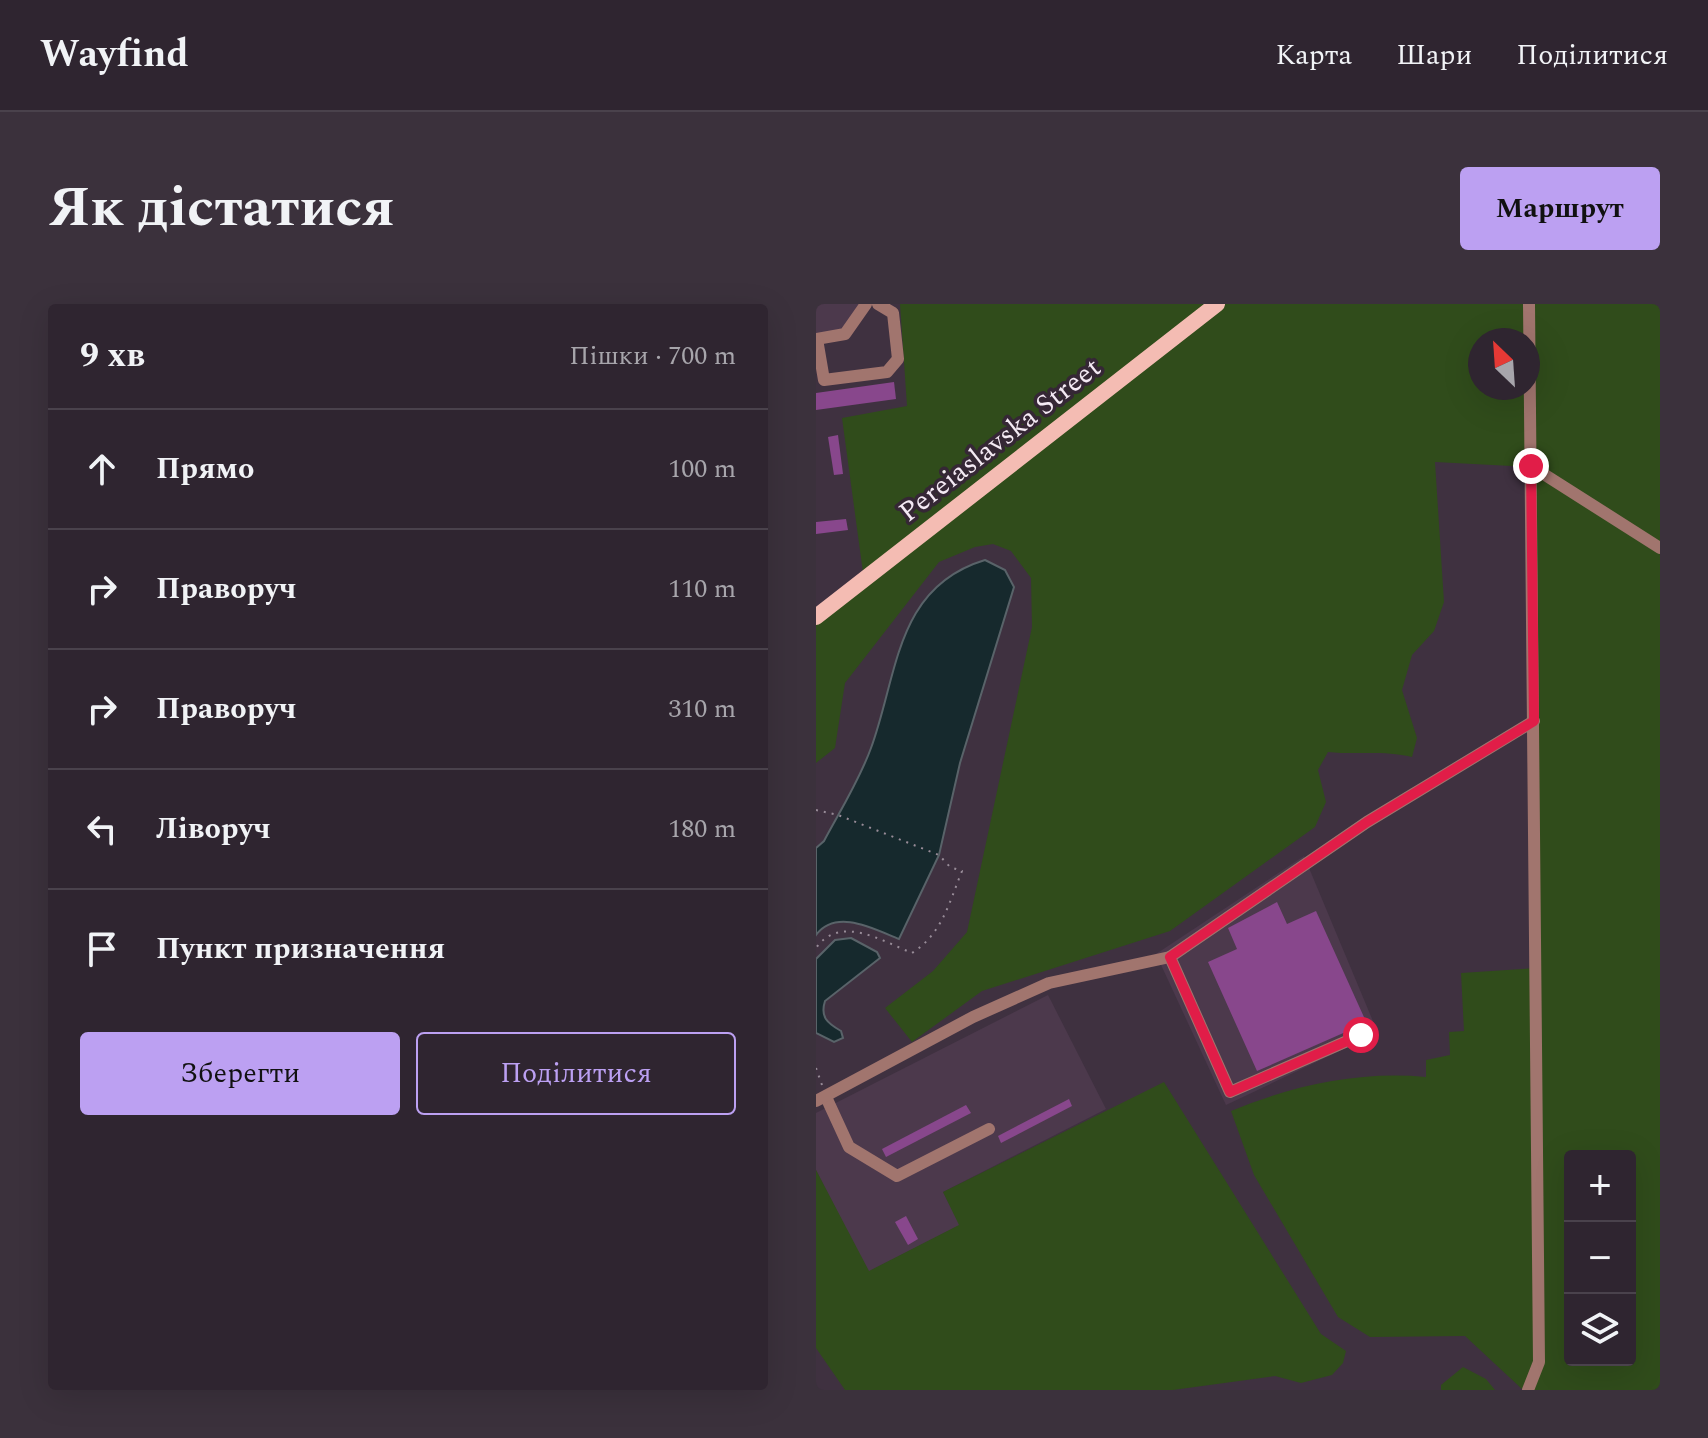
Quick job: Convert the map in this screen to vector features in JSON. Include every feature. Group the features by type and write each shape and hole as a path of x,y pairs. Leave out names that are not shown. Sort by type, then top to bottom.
{"main road":[{"name":"Pereiaslavska Street","path":"816,617 1214,305"}],"street":[{"path":"866,304 845,334 816,339 824,380 887,372 898,359 893,313 878,304"},
{"path":"1528,1390 1539,1362 1529,304"},
{"path":"1531,466 1660,548"},
{"path":"989,1129 897,1176 849,1147 821,1099 973,1017 1049,983 1170,957 1367,822 1534,721"},
{"path":"1170,957 1230,1092 1361,1035"}],"path":[{"path":"816,810 838,815 939,855 950,867 962,871 930,942 912,953 851,930 836,931 816,948"},
{"path":"816,1068 821,1099"}],"shaded area":[{"path":"816,304 866,304 845,334 816,339"},
{"path":"985,560 1005,570 1014,587 960,763 939,855 899,939 867,926 844,922 824,927 816,935 816,848 824,841 866,760 904,637 916,612 933,590 955,573"},
{"path":"1304,856 1375,1026 1369,1037 1226,1105 1156,954"},
{"path":"851,938 877,952 880,958 825,1001 823,1011 826,1019 841,1031 843,1038 834,1042 816,1033 816,959 835,940"},
{"path":"1048,995 1106,1109 943,1192 960,1225 868,1272 816,1170 816,1113"}],"green space":[{"path":"900,304 1660,304 1660,1390 1523,1390 1465,1336 1370,1337 1338,1317 1254,1175 1231,1111 1327,1082 1376,1076 1426,1077 1426,1060 1450,1055 1449,1032 1464,1031 1461,973 1537,968 1530,467 1435,462 1444,602 1434,631 1412,655 1402,690 1417,738 1412,757 1328,752 1318,770 1326,802 1315,827 1170,931 982,991 912,1042 885,1008 933,971 967,932 1032,627 1031,578 1011,551 993,544 975,547 939,562 845,683 835,748 816,763 816,617 864,580 842,418 907,406"},
{"path":"1164,1082 1321,1334 1346,1351 1343,1363 1332,1375 1301,1383 1275,1376 1173,1390 845,1390 816,1348 816,1170 869,1271 959,1225 943,1192"},
{"path":"1463,1367 1486,1379 1495,1390 1441,1390 1441,1385"}],"building":[{"path":"894,382 896,399 816,410 816,393"},
{"path":"838,435 843,474 834,475 828,437"},
{"path":"846,519 848,530 816,534 816,522"},
{"path":"1277,902 1287,924 1316,911 1368,1026 1357,1027 1257,1071 1208,962 1237,949 1228,928"},
{"path":"1069,1099 1072,1106 1001,1143 998,1136"},
{"path":"966,1105 971,1113 886,1157 882,1149"},
{"path":"906,1216 918,1239 908,1245 895,1222"}],"route":[{"path":"1361,1035 1230,1092 1170,957 1367,822 1534,721 1531,466"}]}
